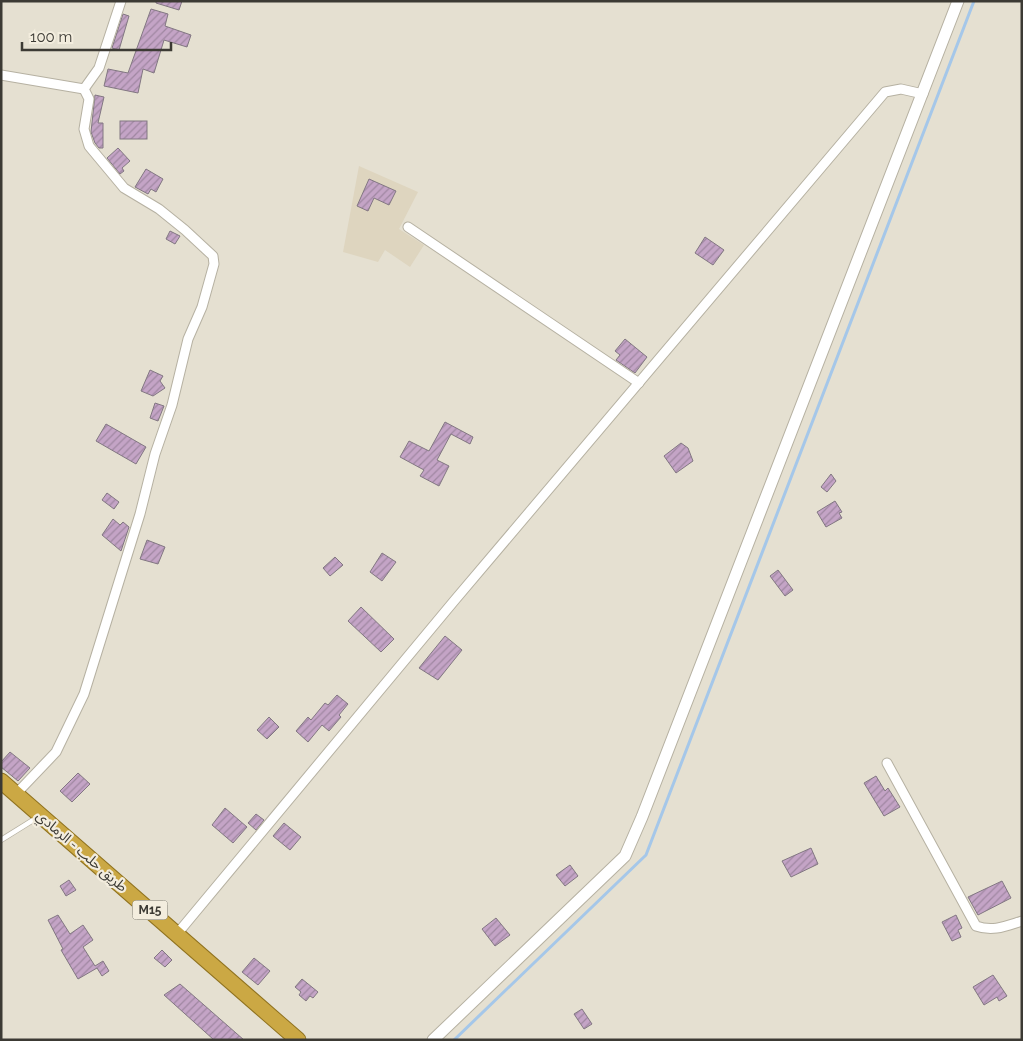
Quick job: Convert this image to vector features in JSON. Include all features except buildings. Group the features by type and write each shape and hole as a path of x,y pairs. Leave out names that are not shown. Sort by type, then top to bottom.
{"highway":[{"name":"طريق حلب - الرمادي","path":"1,781 298,1040"}],"street":[{"path":"84,89 99,68 121,1"},
{"path":"433,1040 625,856 642,817 958,1"},
{"path":"1,76 84,89"},
{"path":"177,934 638,383 885,92 901,88 923,94"},
{"path":"16,794 56,752 84,694 140,514 155,454 172,405 188,339 202,307 214,264 213,256 185,230 159,209 124,188 89,146 84,129 89,99 84,89"},
{"path":"408,227 638,383"},
{"path":"887,763 976,926 984,929 998,929 1022,921"}],"lane":[{"path":"2,839 41,815"}],"shaded area":[{"path":"359,166 418,192 399,229 424,245 410,267 385,250 378,262 343,252"}],"waterway":[{"path":"454,1040 646,855 974,1"}]}
